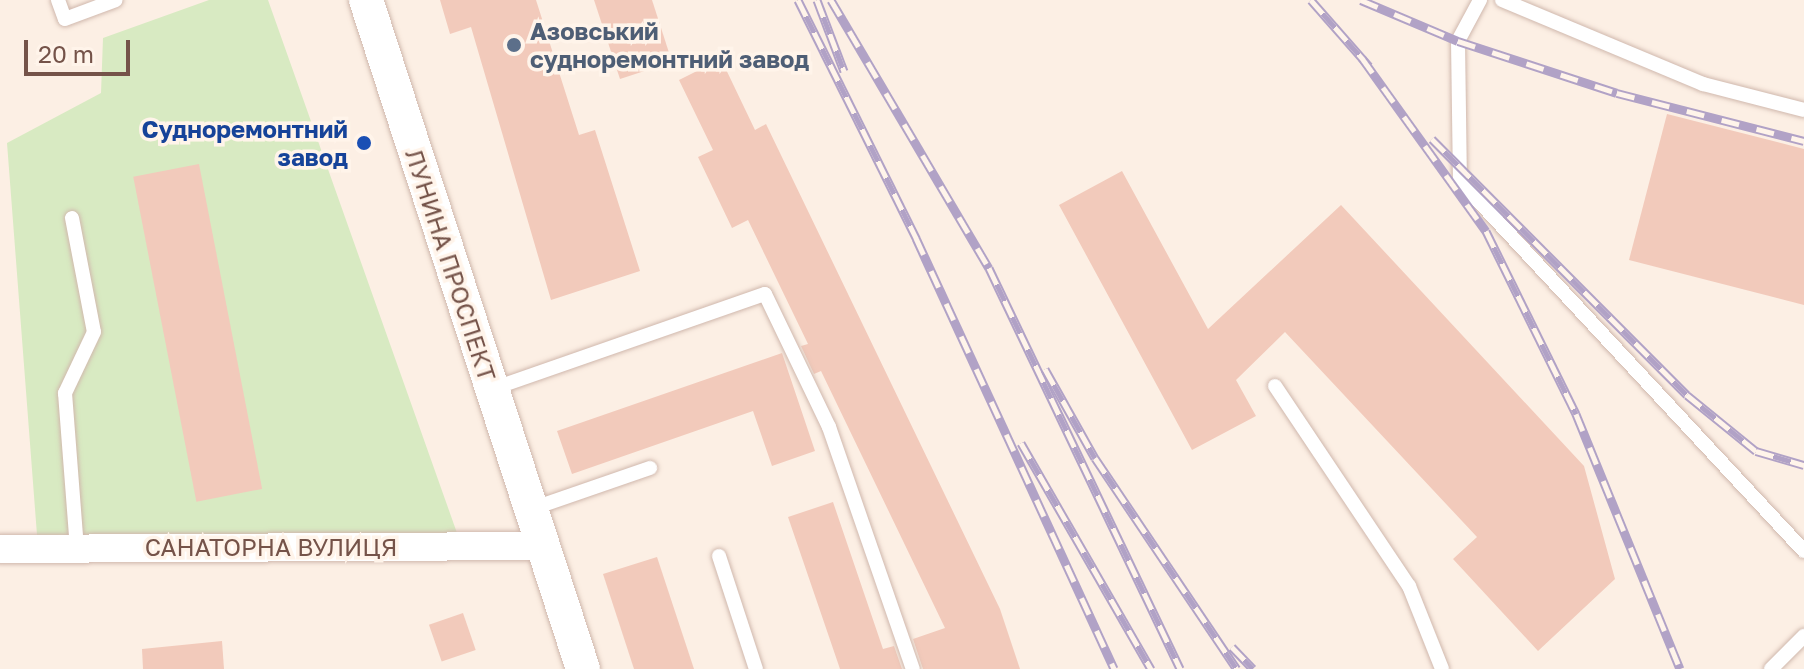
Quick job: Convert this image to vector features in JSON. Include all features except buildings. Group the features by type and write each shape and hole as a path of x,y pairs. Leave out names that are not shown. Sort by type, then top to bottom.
{"street":[{"name":"ЛУНИНА ПРОСПЕКТ","path":"366,0 583,669"},
{"name":"САНАТОРНА ВУЛИЦЯ","path":"0,549 537,529"}],"lane":[{"path":"58,0 65,19 116,0"},
{"path":"1480,0 1458,41 1460,181 1804,551"},
{"path":"1502,0 1703,84 1804,110"},
{"path":"72,218 94,332 65,393 77,548"},
{"path":"492,389 765,294 829,427 913,669"},
{"path":"1275,386 1409,586 1442,669"},
{"path":"537,529 650,468"},
{"path":"719,556 756,669"},
{"path":"1771,669 1804,636"}],"green space":[{"path":"209,0 268,0 457,533 37,535 7,143 101,93 103,38"}],"railway":[{"path":"798,0 916,238 1114,669"},
{"path":"817,0 844,71"},
{"path":"831,0 989,268 1180,669"},
{"path":"1311,0 1369,66"},
{"path":"1361,0 1458,41 1617,93 1804,141"},
{"path":"1362,58 1486,231 1576,414 1680,669"},
{"path":"1432,139 1687,395 1756,451 1804,465"},
{"path":"1045,369 1095,458 1237,669"},
{"path":"1021,443 1151,669"},
{"path":"1232,647 1253,669"}],"place":[{"name":"Азовський судноремонтний завод","path":"514,45"},
{"name":"Судноремонтний завод","path":"364,143"}]}
